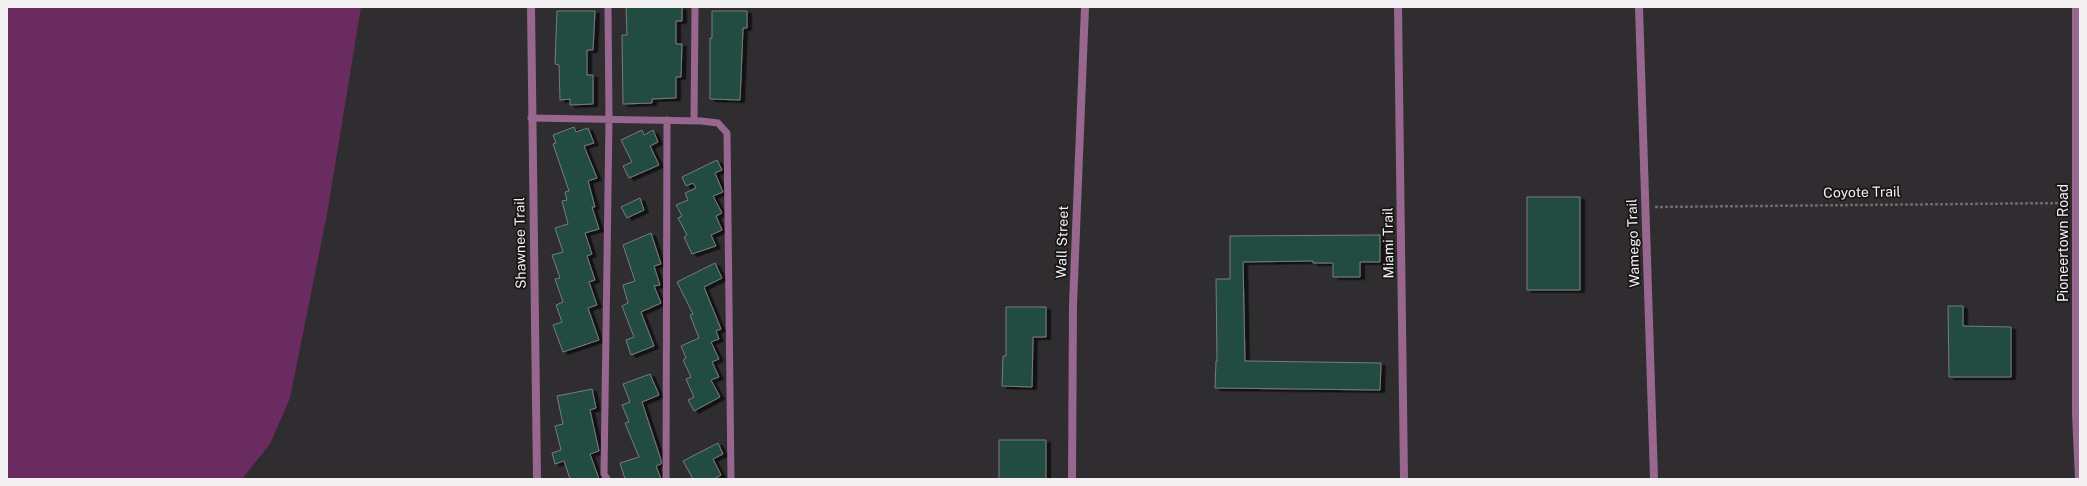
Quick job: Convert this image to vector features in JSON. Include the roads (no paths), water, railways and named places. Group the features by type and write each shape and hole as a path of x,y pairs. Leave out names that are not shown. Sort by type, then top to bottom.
{"street":[{"name":"Shawnee Trail","path":"531,7 531,118 537,479"},
{"name":"Wall Street","path":"1072,479 1073,305 1085,7"},
{"name":"Miami Trail","path":"1398,7 1404,479"},
{"name":"Wamego Trail","path":"1639,7 1654,479"},
{"name":"Pioneertown Road","path":"2076,7 2079,479"}],"lane":[{"path":"607,479 604,474 609,119 608,7"},
{"path":"694,120 695,7"},
{"path":"531,118 694,120 718,123 728,133 731,479"},
{"path":"666,479 667,120"}]}
